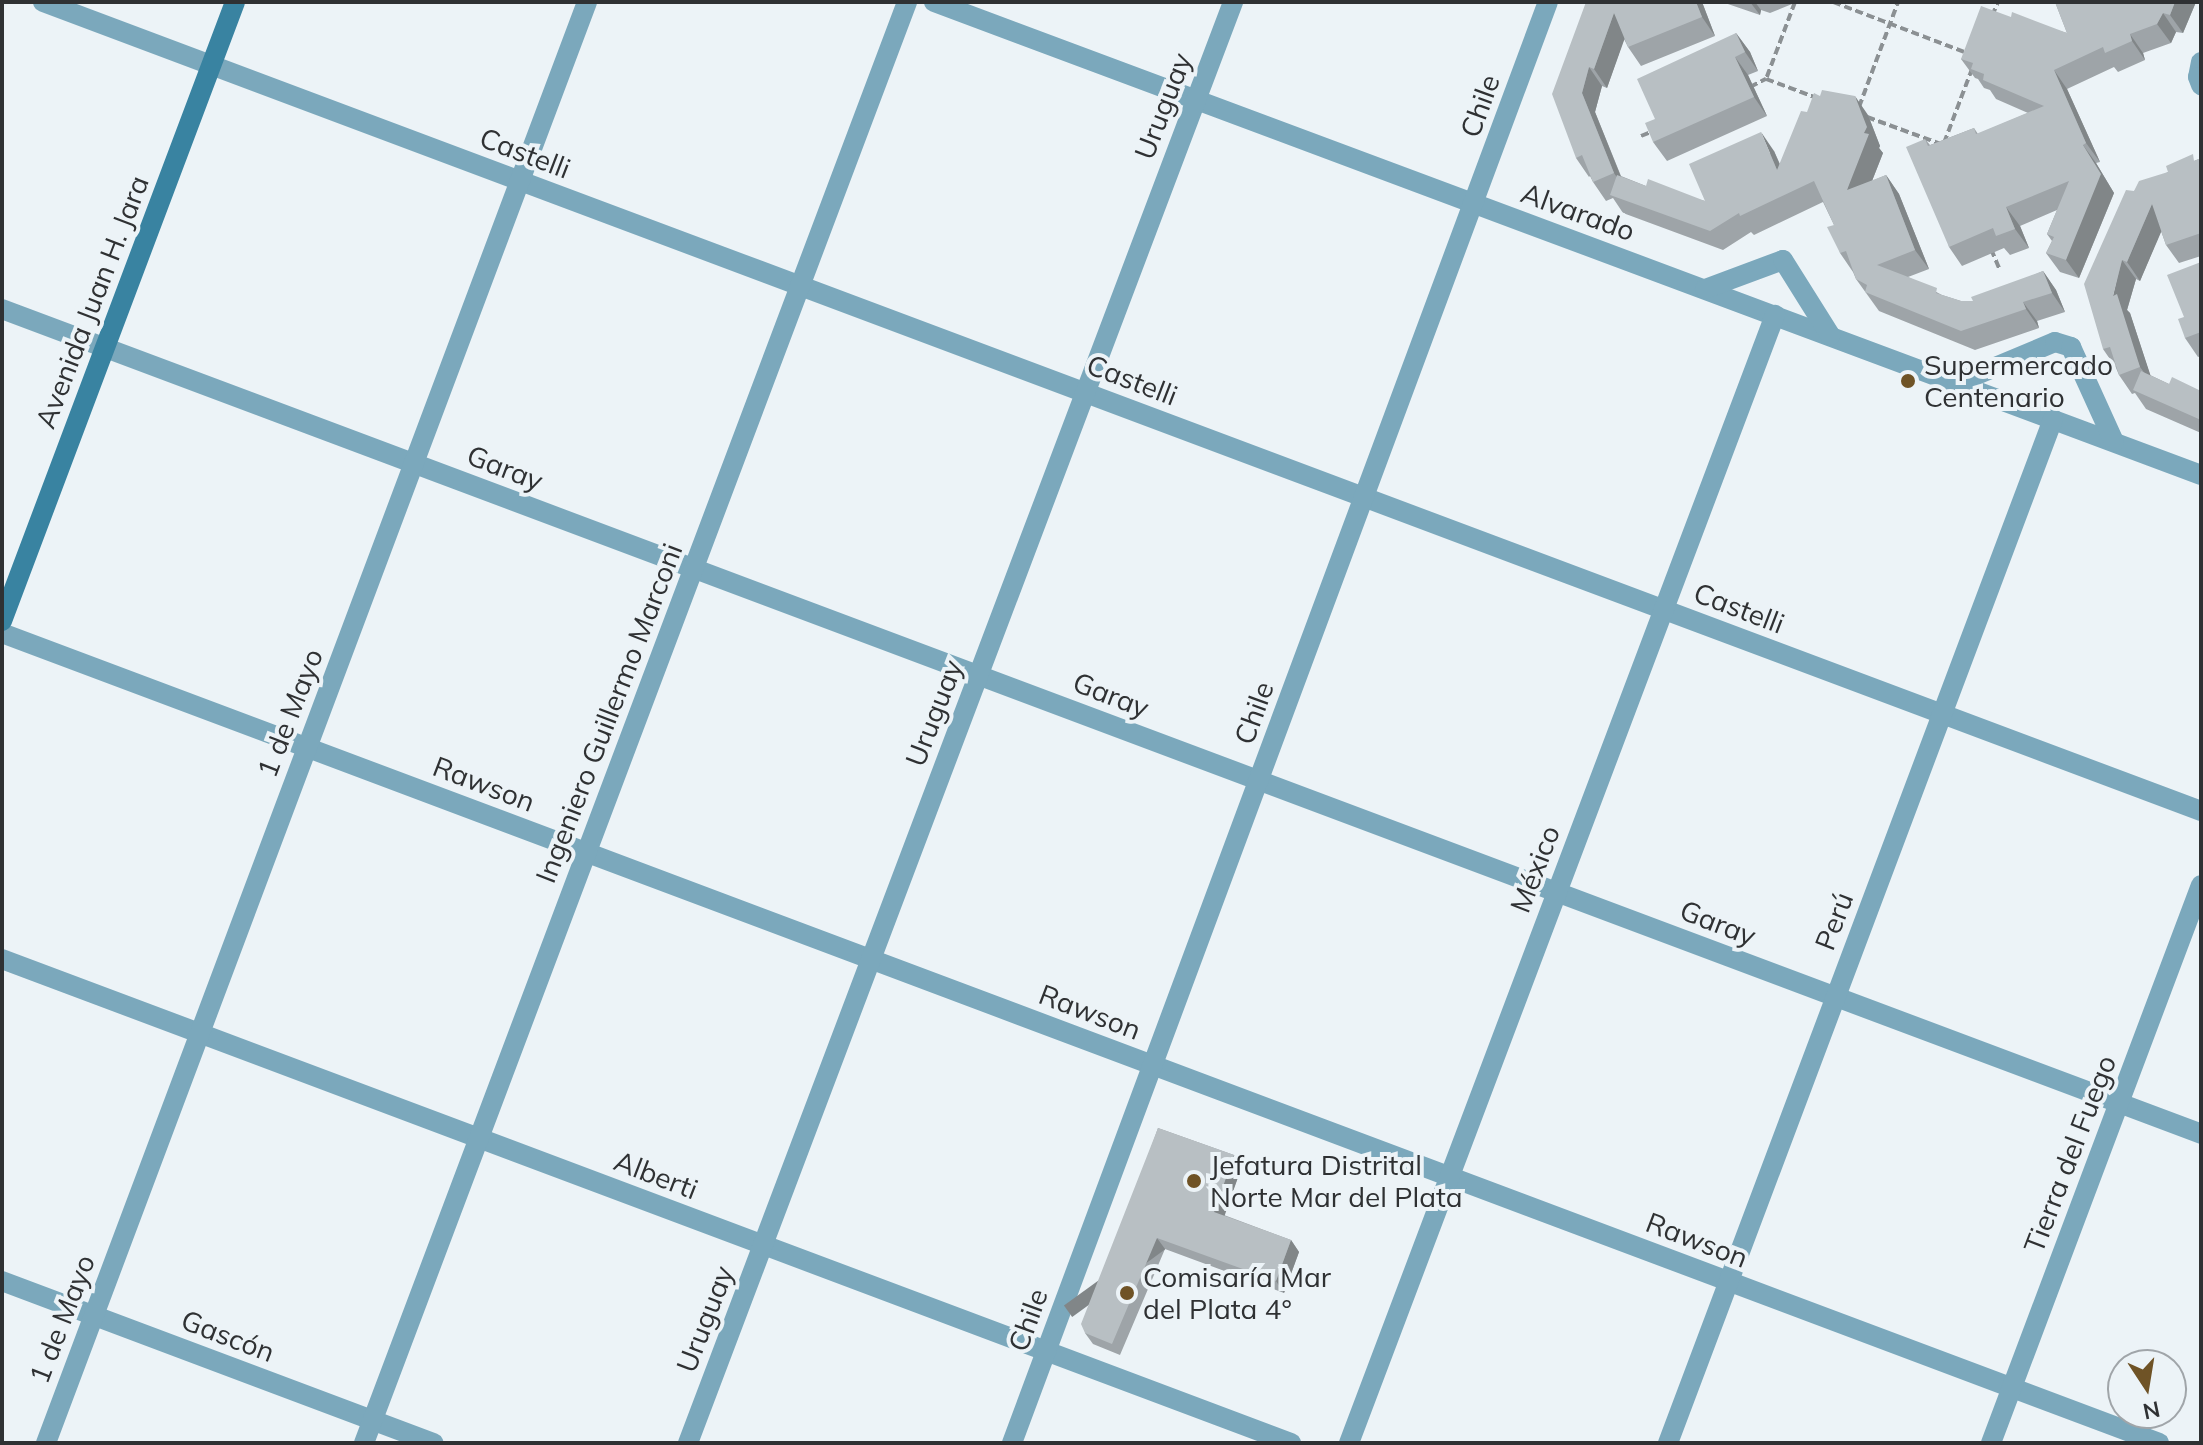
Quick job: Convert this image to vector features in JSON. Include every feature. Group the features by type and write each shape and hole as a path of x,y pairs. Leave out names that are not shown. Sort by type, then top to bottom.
{"main road":[{"name":"Avenida Juan H. Jara","path":"2,621 235,2"}],"street":[{"name":"Castelli","path":"43,2 2201,811"},
{"name":"1 de Mayo","path":"46,1443 587,2"},
{"name":"Ingeniero Guillermo Marconi","path":"364,1443 907,2"},
{"name":"Alvarado","path":"934,2 2201,475"},
{"name":"Uruguay","path":"688,1443 1233,2"},
{"name":"Chile","path":"1012,1443 1548,2"},
{"path":"2201,62 2198,77 2201,85"},
{"path":"1705,289 1783,260 1830,335"},
{"name":"Garay","path":"2,309 2201,1134"},
{"name":"México","path":"1349,1443 1775,315"},
{"path":"1957,383 2055,342 2071,347 2114,442"},
{"name":"Perú","path":"1668,1443 2053,419"},
{"name":"Rawson","path":"2,633 2159,1443"},
{"name":"Tierra del Fuego","path":"1991,1443 2201,885"},
{"name":"Alberti","path":"2,959 1291,1443"},
{"name":"Gascón","path":"2,1281 434,1443"}],"path":[{"path":"1738,92 1766,79 1795,2"},
{"path":"1833,2 1890,24 1977,57 1943,145 1856,113 1890,24 1898,2"},
{"path":"1987,30 1998,2"},
{"path":"1766,79 1831,103"},
{"path":"1641,136 1654,130"},
{"path":"1987,242 2000,270"}],"building":[{"path":"1586,2 1696,2 1702,17 1628,47 1614,13 1594,69 1589,67 1582,93 1614,173 1593,182 1582,155 1576,158 1552,94"},
{"path":"2055,2 2175,2 2170,15 2163,13 2157,24 2130,34 2132,41 2105,53 2103,47 2054,70 2086,143 2083,145 2101,174 2066,260 2046,253 2054,237 2047,234 2069,181 2006,207 2015,229 1996,236 1993,228 1949,247 1906,147 1925,139 1928,146 1974,128 1976,134 2044,106 1983,80 1984,74 1971,69 1973,63 1961,59 1981,6 2011,17 2012,12 2067,33"},
{"path":"1736,33 1745,52 1735,57 1754,97 1653,142 1645,123 1655,119 1637,79"},
{"path":"1822,90 1855,96 1867,127 1864,133 1869,134 1847,190 1886,175 1915,250 1877,265 1937,288 1936,293 1961,301 1973,301 1971,297 2043,271 2052,293 2023,302 2026,309 1961,331 1865,292 1867,285 1856,279 1846,251 1840,253 1827,227 1834,225 1814,181 1740,216 1739,213 1710,231 1610,195 1617,175 1646,186 1648,179 1705,201 1689,164 1761,132 1777,170 1801,111 1807,112 1814,93 1820,96"},
{"path":"2193,154 2194,161 2201,158 2201,233 2166,245 2152,204 2127,262 2122,260 2113,296 2117,294 2140,367 2119,375 2110,347 2103,349 2084,284 2126,190 2134,191 2139,181 2168,172 2166,166"},
{"path":"2201,262 2201,332 2185,338 2178,319 2184,317 2167,275"},
{"path":"2141,371 2169,384 2172,377 2201,391 2201,420 2133,390"},
{"path":"1158,1128 1234,1155 1214,1212 1291,1240 1276,1281 1157,1238 1112,1344 1085,1333 1081,1324"}],"place":[{"name":"Supermercado Centenario","path":"1908,381"},
{"name":"Jefatura Distrital Norte Mar del Plata","path":"1194,1181"},
{"name":"Comisaría Mar del Plata 4°","path":"1127,1293"}]}
